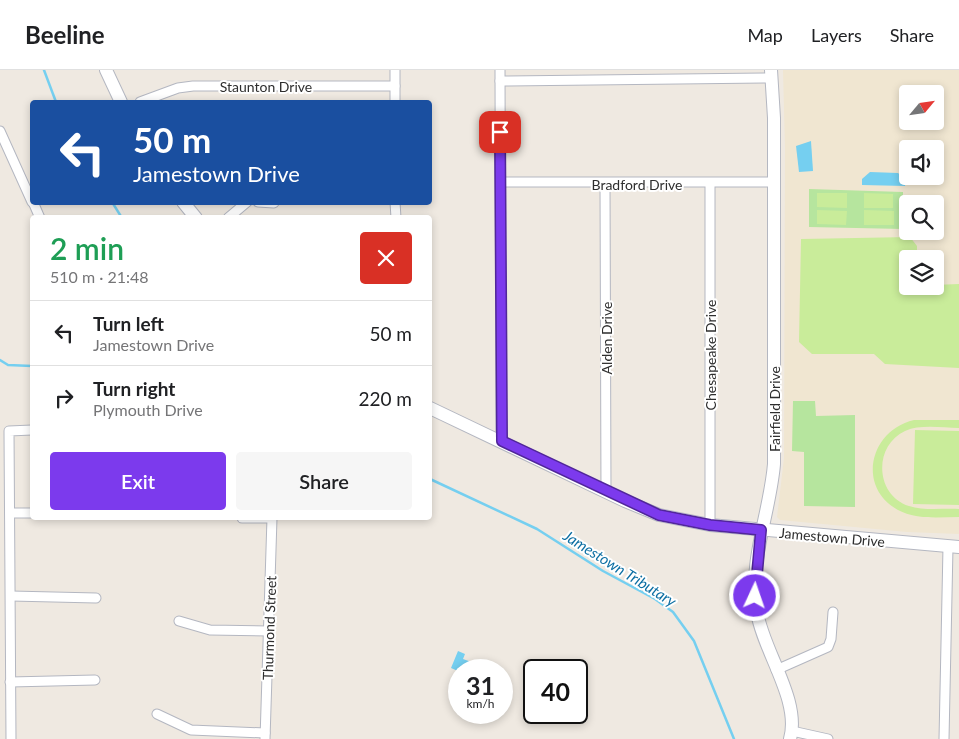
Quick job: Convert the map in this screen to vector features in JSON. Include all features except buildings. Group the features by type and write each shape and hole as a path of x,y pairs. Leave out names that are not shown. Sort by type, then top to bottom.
{"street":[{"path":"106,70 120,100"},
{"path":"395,100 396,70"},
{"path":"500,70 502,441"},
{"path":"500,81 771,74"},
{"name":"Fairfield Drive","path":"771,74 774,118 774,464 769,500 761,530 756,581 756,610 762,637 788,700 791,735"},
{"name":"Staunton Drive","path":"145,100 178,88 193,86 395,86"},
{"path":"0,131 30,196"},
{"name":"Bradford Drive","path":"501,182 710,184 774,182"},
{"name":"Alden Drive","path":"606,184 606,492"},
{"name":"Chesapeake Drive","path":"710,184 710,525"},
{"path":"185,205 194,215"},
{"path":"232,215 243,205"},
{"name":"Jamestown Drive","path":"432,409 606,492 659,515 710,525 953,547"},
{"path":"11,739 9,430 30,430"},
{"path":"10,513 30,513"},
{"name":"Thurmond Street","path":"265,736 272,520"},
{"path":"944,739 953,547"},
{"path":"11,596 96,598"},
{"path":"776,670 828,646 831,639 833,612"},
{"path":"179,621 210,630 268,631"},
{"path":"10,682 95,680"},
{"path":"157,714 191,730 265,736"},
{"path":"791,735 828,739"}],"shaded area":[{"path":"783,70 959,70 959,534 907,532 780,520 777,517 784,458 785,148"}],"green space":[{"path":"809,189 903,192 903,195 899,195 899,229 809,227"},
{"path":"817,193 847,193 847,208 817,207"},
{"path":"864,193 893,194 893,208 864,208"},
{"path":"817,210 847,211 846,225 817,224"},
{"path":"864,210 894,211 894,225 864,225"},
{"path":"899,237 899,240 912,240 917,246 917,250 899,250 899,295 944,295 944,285 959,284 959,368 885,364 874,354 812,354 799,342 801,239"},
{"path":"793,401 815,401 816,416 855,415 855,507 804,506 804,452 792,451"},
{"path":"914,420 959,420 959,428 932,427 911,429 895,438 887,448 883,458 882,470 884,481 890,492 898,500 909,506 927,509 959,509 959,517 928,517 905,513 885,500 877,488 873,474 874,460 879,447 887,435 899,426"},
{"path":"915,430 959,431 959,505 913,504"}],"water":[{"path":"811,141 813,171 799,172 796,146"},
{"path":"870,172 898,173 899,185 905,185 905,186 862,185 862,179"},
{"path":"458,651 465,654 463,659 455,659"}],"waterway":[{"name":"Jamestown Tributary","path":"44,70 55,100"},
{"name":"Jamestown Tributary","path":"114,205 120,215"},
{"path":"0,360 8,365 30,366"},
{"name":"Jamestown Tributary","path":"432,480 537,529 603,571 655,599 673,612 694,641 734,739"}],"route":[{"path":"500,132 502,441 625,501 659,515 675,520 761,530 755,596"}]}
